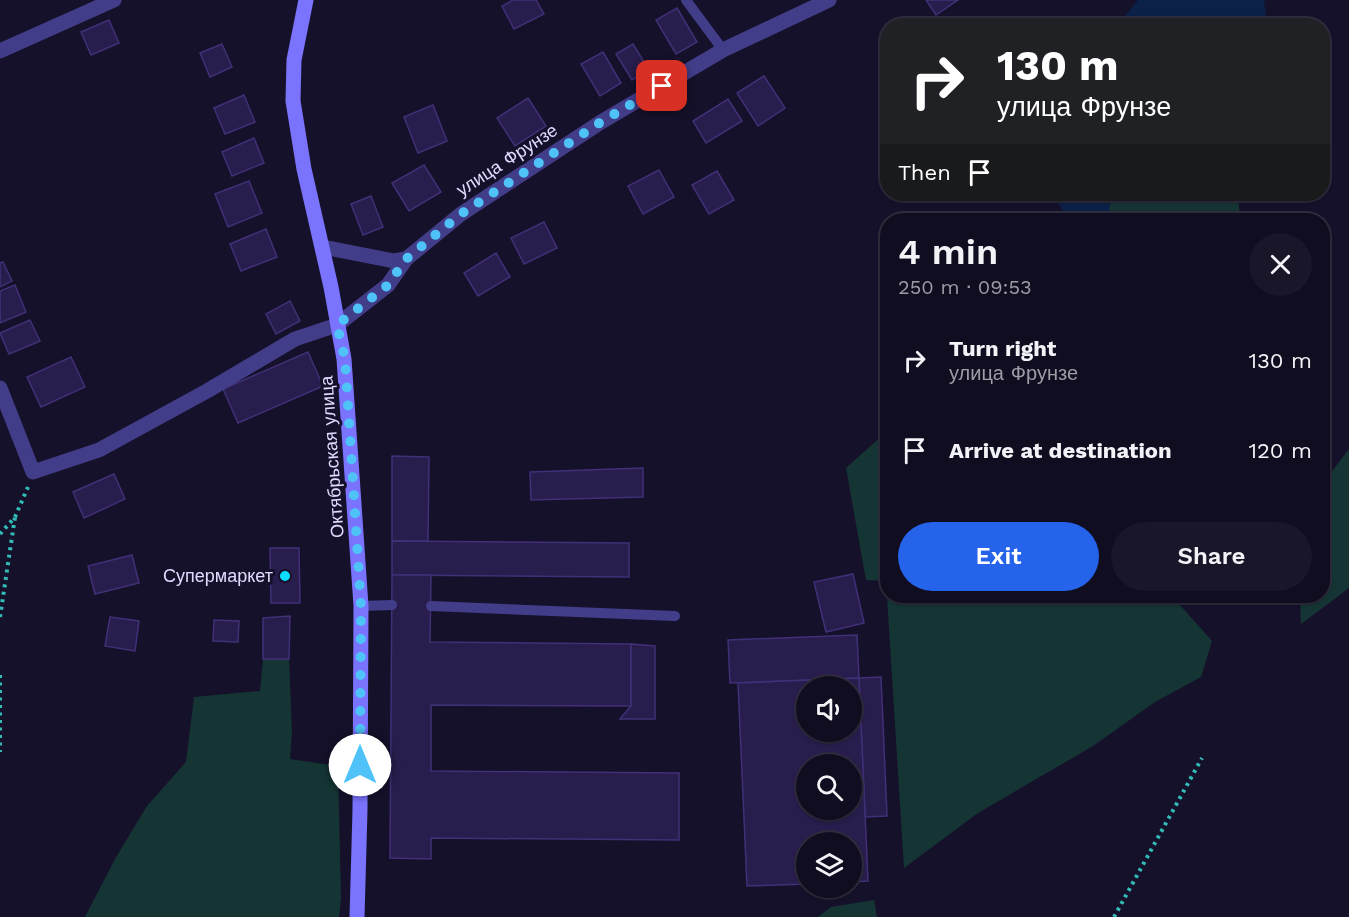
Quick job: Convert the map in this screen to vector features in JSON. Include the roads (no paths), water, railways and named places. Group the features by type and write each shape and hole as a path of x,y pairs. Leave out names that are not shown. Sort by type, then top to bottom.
{"main road":[{"name":"Октябрьская улица","path":"306,0 294,60 293,101 304,169 323,247 345,359 361,606 357,917"}],"street":[{"path":"0,51 114,0"},
{"name":"улица Фрунзе","path":"0,388 33,472 99,450 207,391 295,339 337,325 388,285 406,259 461,214 601,122 723,50 829,0"},
{"path":"323,247 394,261 406,259"}],"lane":[{"path":"686,0 723,50"},
{"path":"361,606 392,605"},
{"path":"430,606 675,616"}],"water":[{"path":"1138,0 1264,0 1266,18 1124,18"},
{"path":"1057,201 1111,201 1108,213 1065,213"}],"place":[{"name":"Супермаркет","path":"285,576"}]}
